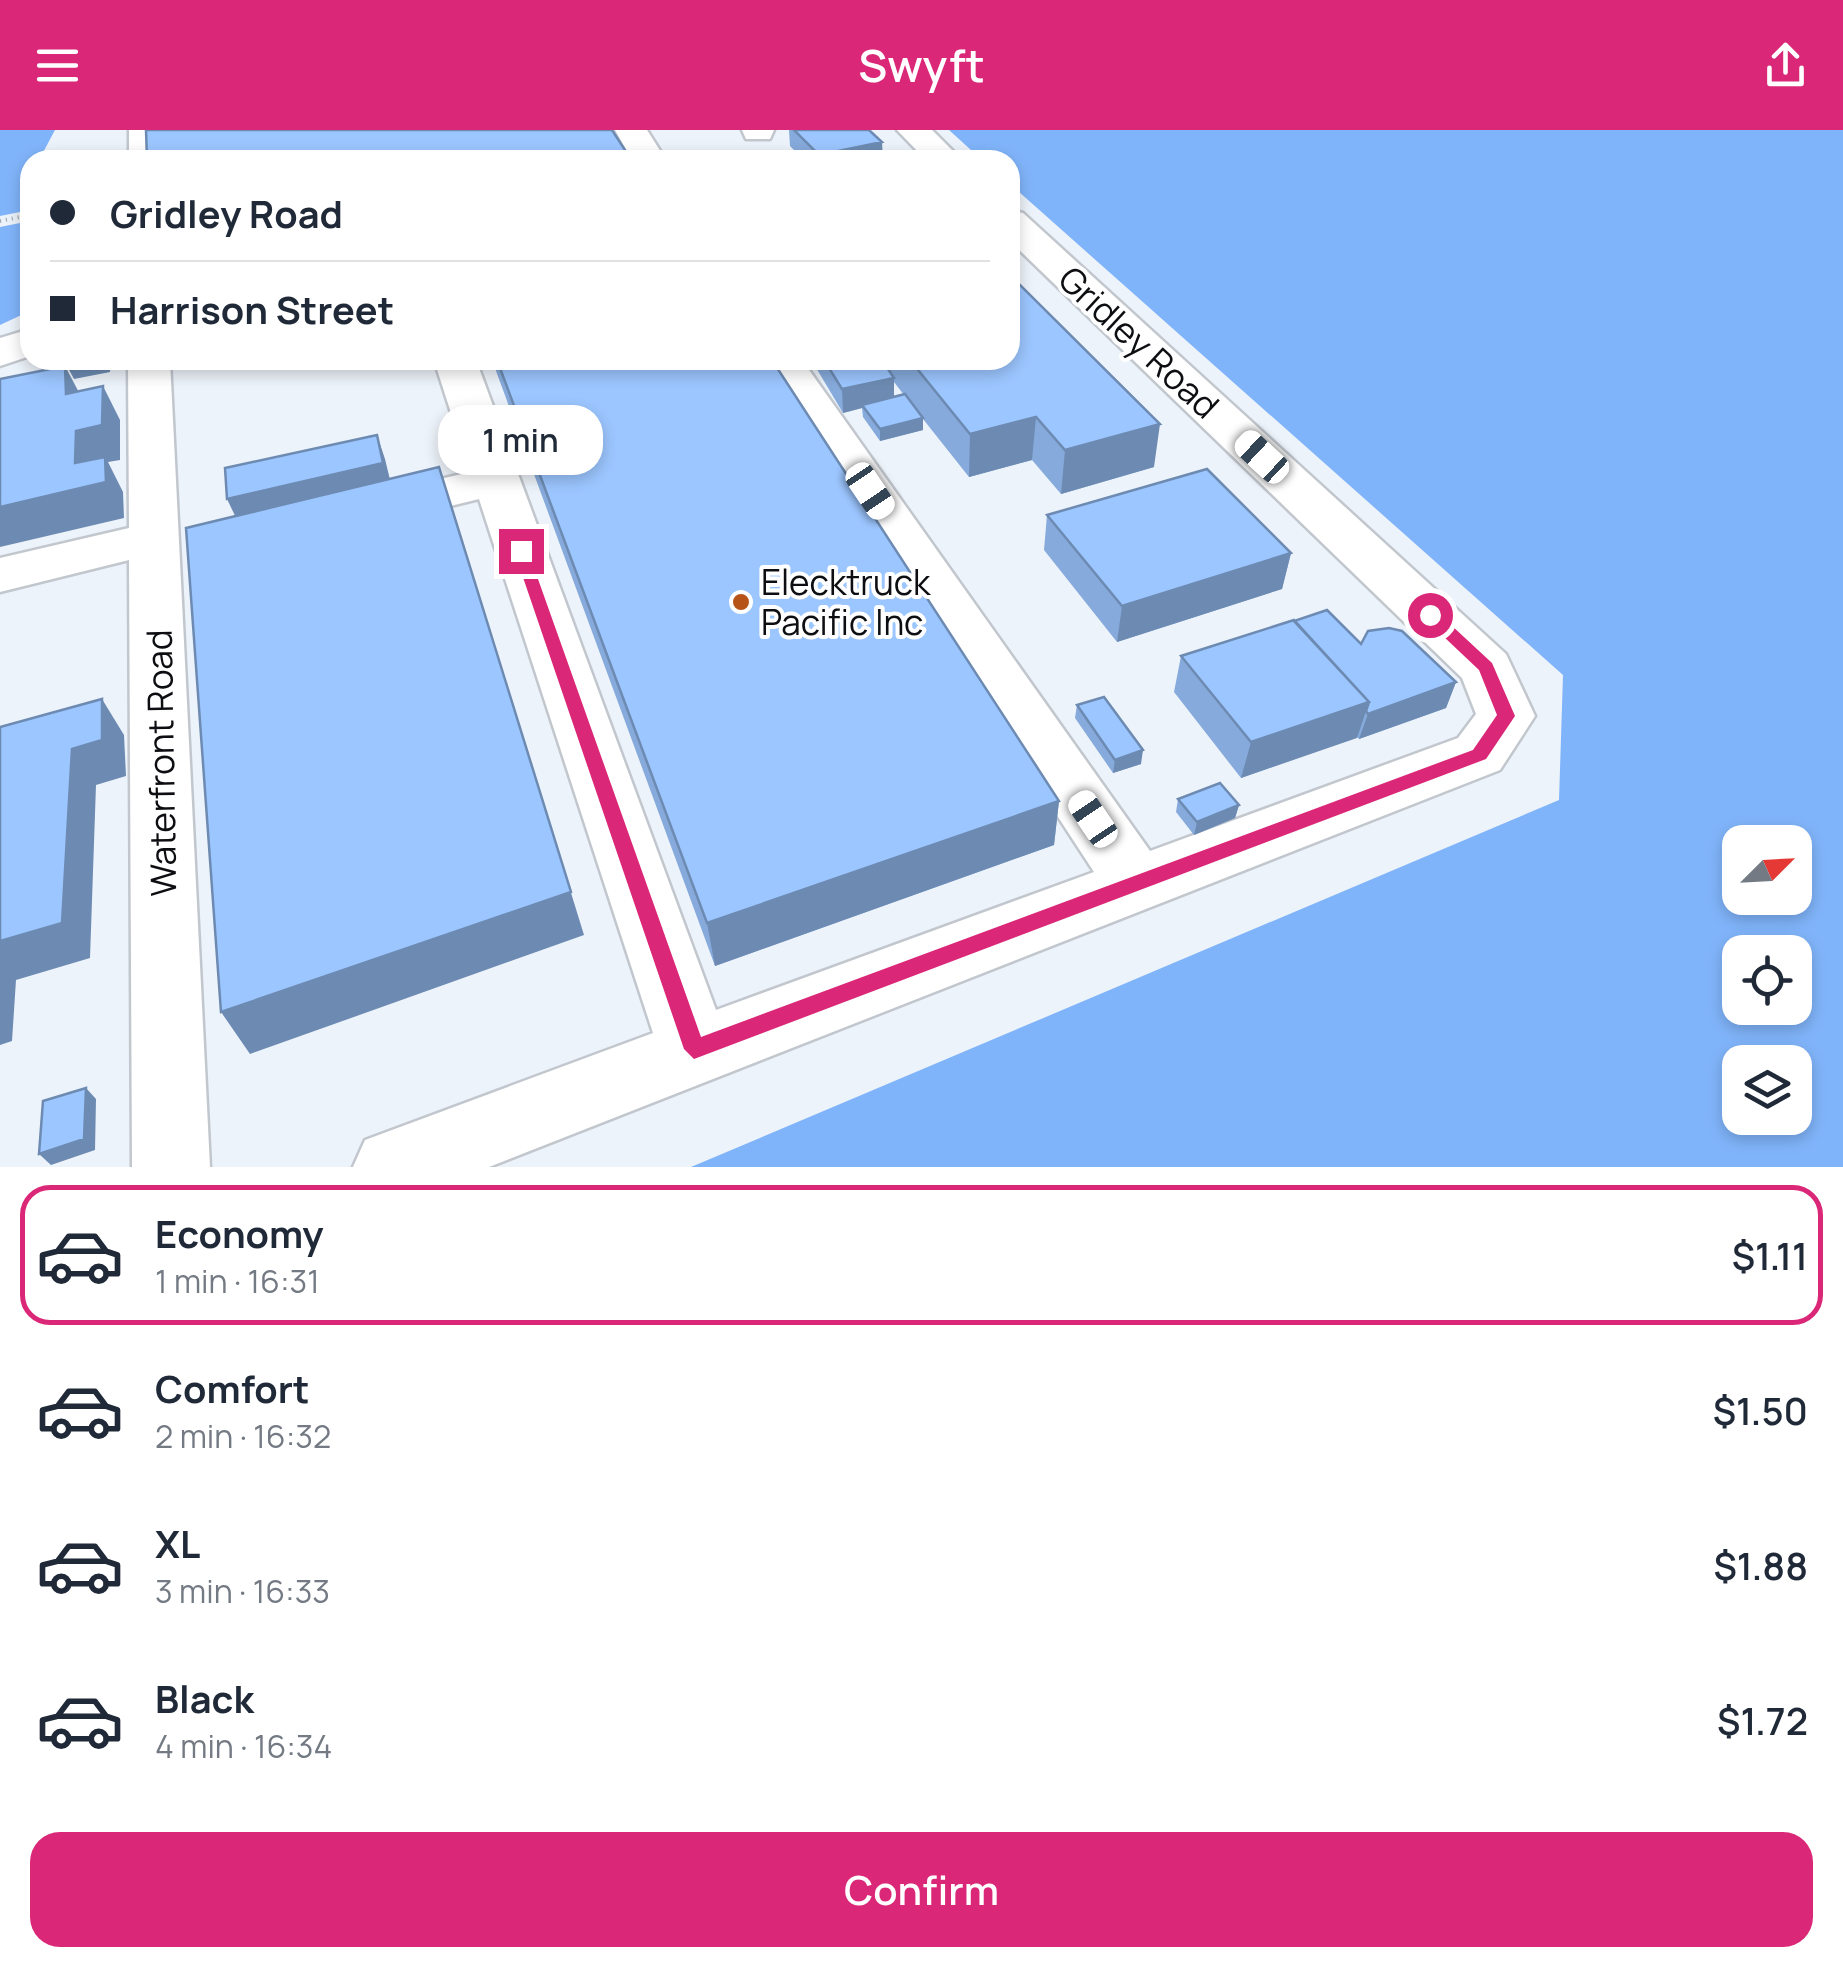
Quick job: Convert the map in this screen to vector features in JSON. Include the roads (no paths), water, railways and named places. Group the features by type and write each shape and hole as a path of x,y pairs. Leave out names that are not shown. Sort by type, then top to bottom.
{"street":[{"path":"914,130 935,150"},
{"name":"Gridley Road","path":"392,1167 694,1049 1480,754 1506,716 1486,668 1020,229"},
{"name":"Waterfront Road","path":"149,370 168,551 171,1167"},
{"path":"458,370 694,1049"},
{"path":"788,370 1138,884"},
{"path":"326,521 496,480"},
{"path":"0,574 168,551"}],"water":[{"path":"0,130 55,130 44,150 20,150 20,212 0,216"},
{"path":"949,130 1843,130 1843,1167 691,1167 1559,800 1563,675 1020,193 1020,150 971,150"},
{"path":"20,223 20,316 0,325 0,227"}],"place":[{"name":"Elecktruck Pacific Inc","path":"741,602"}]}
